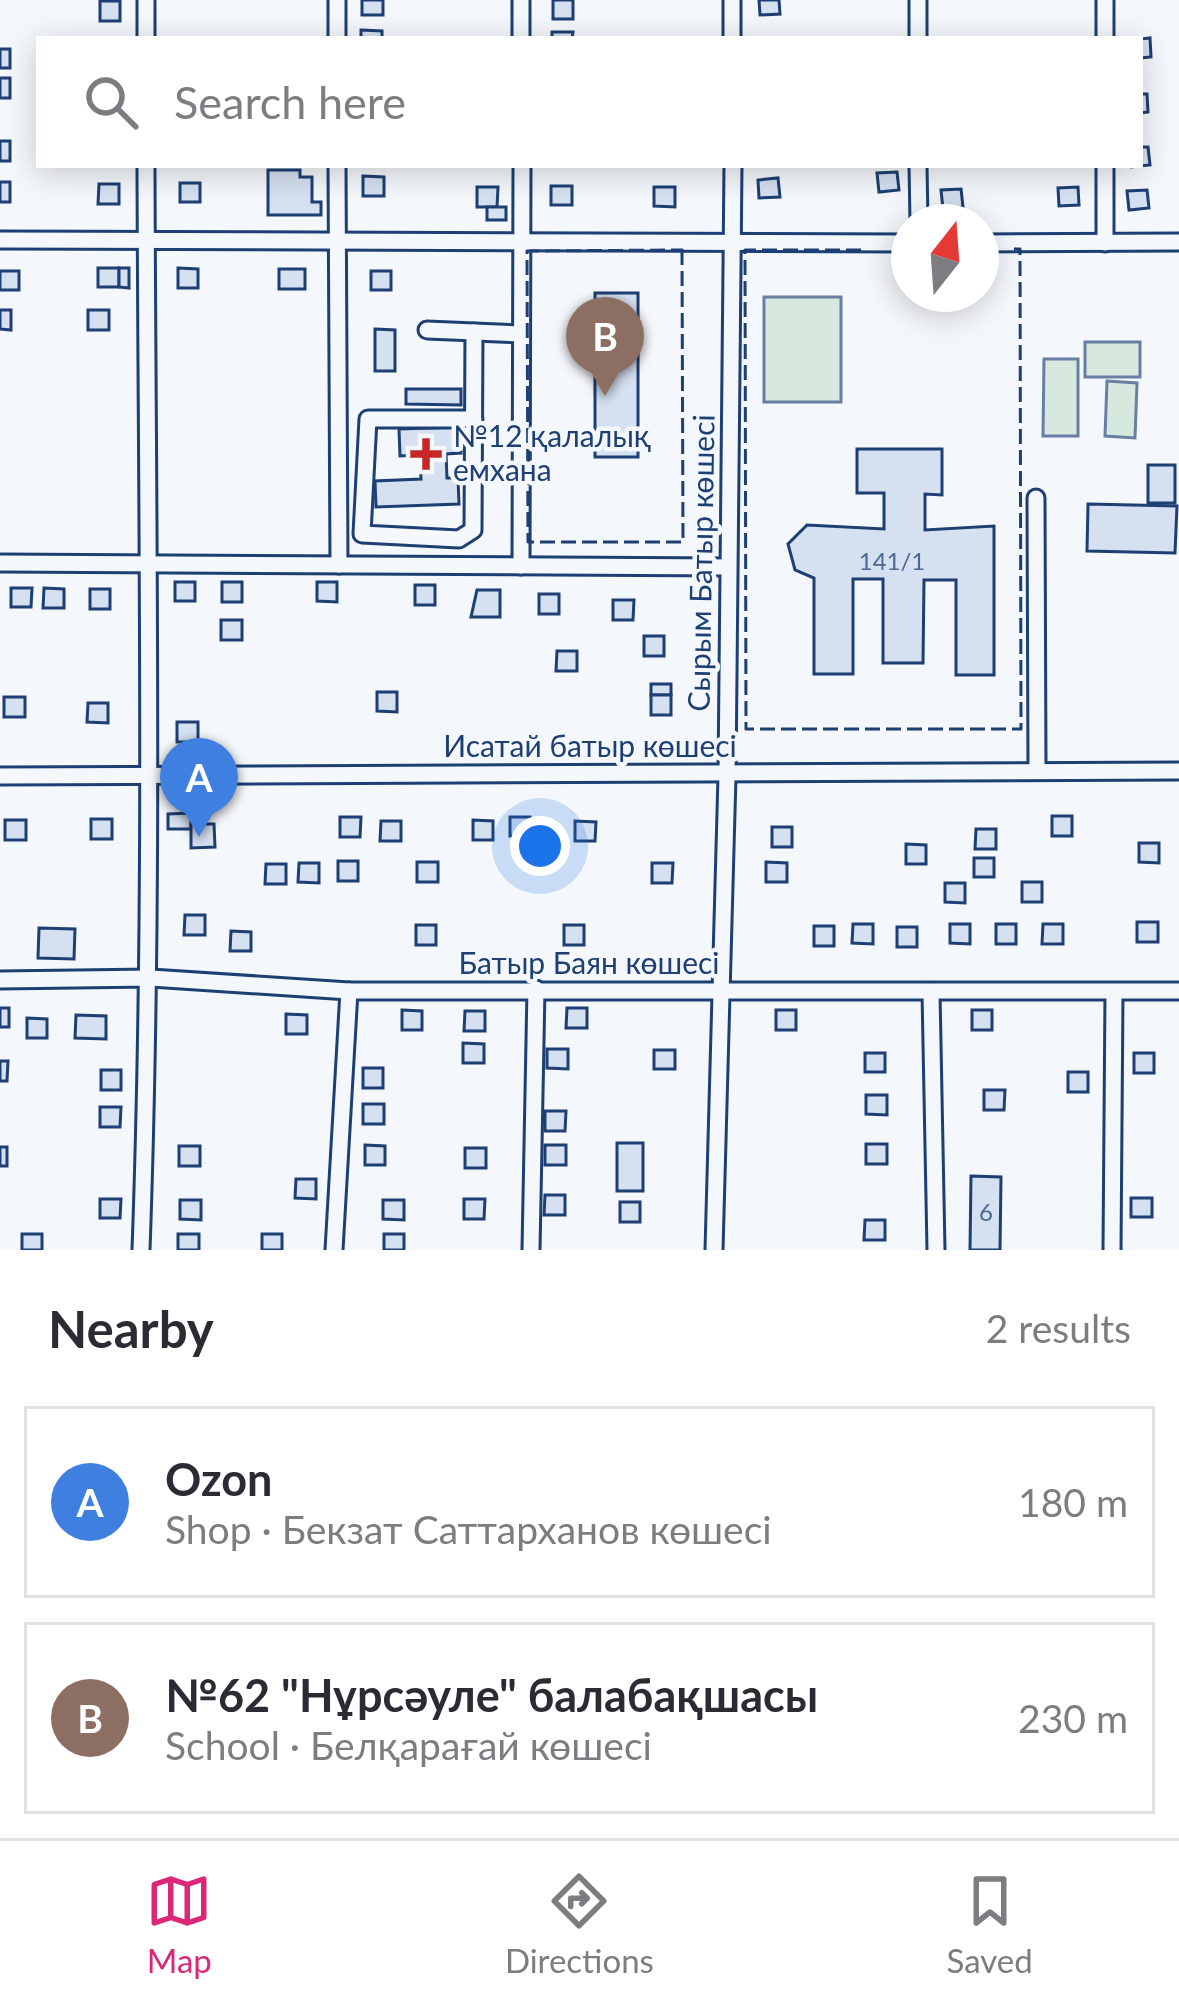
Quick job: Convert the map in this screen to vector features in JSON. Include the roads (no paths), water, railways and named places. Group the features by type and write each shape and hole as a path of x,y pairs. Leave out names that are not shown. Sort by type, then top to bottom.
{"street":[{"path":"146,0 146,36"},
{"path":"337,0 337,36"},
{"path":"521,0 521,36"},
{"path":"732,0 732,36"},
{"path":"918,0 918,36"},
{"path":"1105,0 1105,36"},
{"path":"141,1250 151,978 152,775 146,562 146,168"},
{"path":"337,168 339,565"},
{"path":"521,566 522,168"},
{"name":"Сырым Батыр көшесі","path":"714,1250 727,776 733,168"},
{"path":"918,168 919,204"},
{"path":"1105,168 1105,243"},
{"path":"0,239 891,243"},
{"path":"999,243 1179,242"},
{"path":"427,330 521,334"},
{"path":"474,332 474,419 473,530 459,539 362,534 368,419 474,419"},
{"path":"1036,498 1037,771"},
{"path":"0,563 728,567"},
{"name":"Исатай батыр көшесі","path":"0,776 1179,771"},
{"name":"Батыр Баян көшесі","path":"0,980 151,978 349,992 1179,991"},
{"path":"531,1250 536,989"},
{"path":"334,1250 349,992"},
{"path":"931,992 936,1250"},
{"path":"1112,1250 1114,994"}],"place":[{"name":"№62 \"Нұрсәуле\" балабақшасы","path":"605,396"},
{"name":"№12 қалалық емхана","path":"426,454"},
{"name":"Ozon","path":"199,837"}]}
